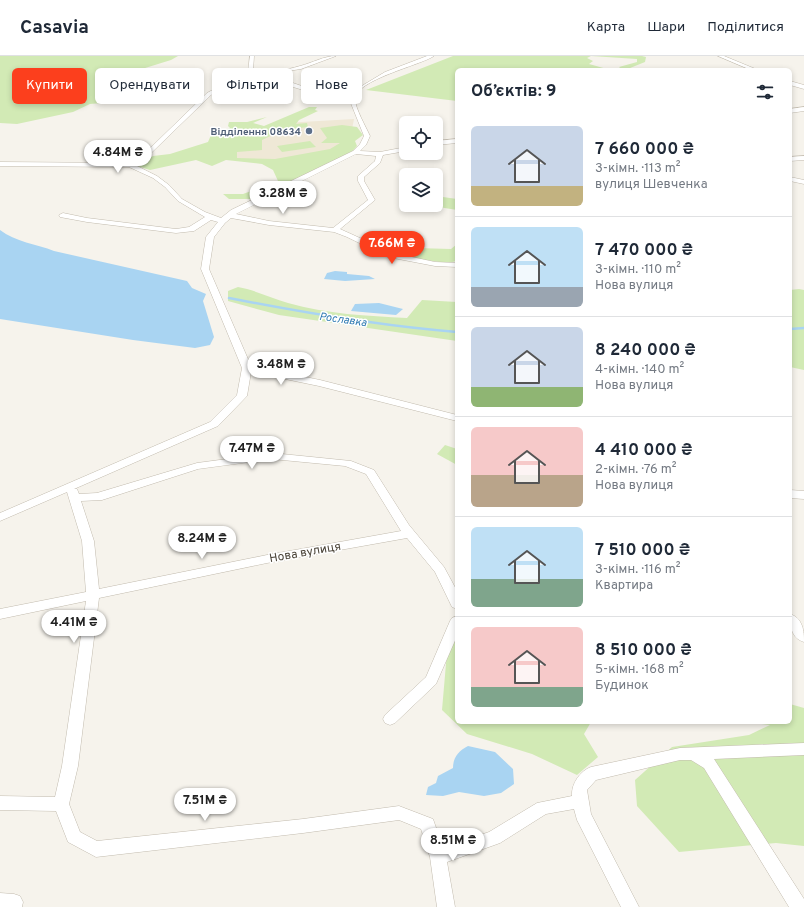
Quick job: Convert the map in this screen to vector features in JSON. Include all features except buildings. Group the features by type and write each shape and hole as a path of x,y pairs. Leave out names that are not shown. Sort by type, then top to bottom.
{"street":[{"path":"250,68 252,56"},
{"path":"293,69 334,56"},
{"path":"362,86 372,80 432,56"},
{"path":"720,56 750,68"},
{"path":"792,83 804,87"},
{"path":"130,165 143,158 212,92"},
{"path":"0,517 73,492 214,424 242,396 247,368 205,269 210,236 226,218 354,152 363,144 367,136 354,104"},
{"path":"792,111 804,109"},
{"path":"443,142 455,141"},
{"path":"354,152 380,154 399,150"},
{"path":"335,230 372,200 361,182 361,176 378,162 380,154"},
{"path":"792,159 804,158"},
{"path":"0,164 38,163 130,165 155,177 167,186 180,200 202,214 210,217 335,230 350,235 391,255 435,264 455,265"},
{"path":"792,178 804,178"},
{"path":"792,179 804,182"},
{"path":"63,215 87,220 176,232 191,229 210,217"},
{"path":"247,368 320,383 455,417"},
{"path":"73,492 98,497 197,466 272,456 347,463 370,472 410,534 440,570 455,600"},
{"path":"73,492 88,541 93,595 70,766 61,804 74,836 96,849 303,826 399,813 427,824 438,857 446,907"},
{"path":"792,494 804,495"},
{"name":"Нова вулиця","path":"0,614 267,559 410,534"},
{"path":"792,622 804,637"},
{"path":"390,719 431,680 455,626"},
{"path":"630,907 583,815 579,788 591,774 680,754 804,749"},
{"path":"693,753 709,763 799,907"},
{"path":"438,857 494,838 543,808 581,801"},
{"path":"0,803 61,804"},
{"path":"0,902 14,902 13,907"}],"shaded area":[{"path":"354,119 348,150 263,162 212,157 284,123"}],"green space":[{"path":"0,56 178,56 171,60 145,68 95,68 95,104 90,104 73,112 17,124 0,123"},
{"path":"453,56 591,56 587,58 593,61 589,64 603,68 455,68 455,101 366,90"},
{"path":"591,56 646,57 645,62 630,68 620,68 619,67 637,62 637,59"},
{"path":"309,107 317,107 315,110 318,111 299,120 296,124 307,123 308,127 283,130 262,140 262,150 237,152 237,158 275,159 330,149 340,143 321,143 327,138 320,128 342,125 357,127 363,135 355,141 357,146 351,153 287,183 278,184 277,187 252,199 229,199 223,194 243,194 278,181 273,170 262,164 226,160 212,166 196,160 150,170 137,166 153,156 170,154 208,142 211,135 230,128 228,126 229,122 247,122 267,117 253,123 264,126"},
{"path":"310,141 316,147 282,152 277,146"},
{"path":"443,197 455,199 455,210 443,208"},
{"path":"455,246 455,261 447,263 410,258 416,248 451,249"},
{"path":"238,287 317,310 347,314 407,318 422,300 455,302 455,341 279,315 228,301 228,291"},
{"path":"792,290 804,290 804,370 792,367"},
{"path":"445,445 455,448 455,464 437,454"},
{"path":"455,624 455,722 442,710 449,629"},
{"path":"792,705 804,708 804,846 776,843 679,852 637,806 635,780 672,747 749,735 770,725 762,724 792,724"},
{"path":"457,724 590,724 584,734 598,757 577,775 532,754 467,734"}],"water":[{"path":"0,230 19,240 54,251 187,281 192,288 206,294 203,301 214,337 210,345 195,348 133,340 0,319"},
{"path":"335,271 347,272 347,274 369,276 375,279 345,281 324,279 327,273"},
{"path":"379,303 403,309 396,315 351,311 355,304"},
{"path":"468,746 495,752 513,769 514,784 501,793 484,796 459,792 443,796 426,795 428,787 436,783 438,776 453,768 457,755 461,750"}],"waterway":[{"name":"Рославка","path":"229,298 343,318 455,332"},
{"name":"Рославка","path":"792,329 804,328"}],"place":[{"name":"Відділення 08634","path":"309,131"}]}
